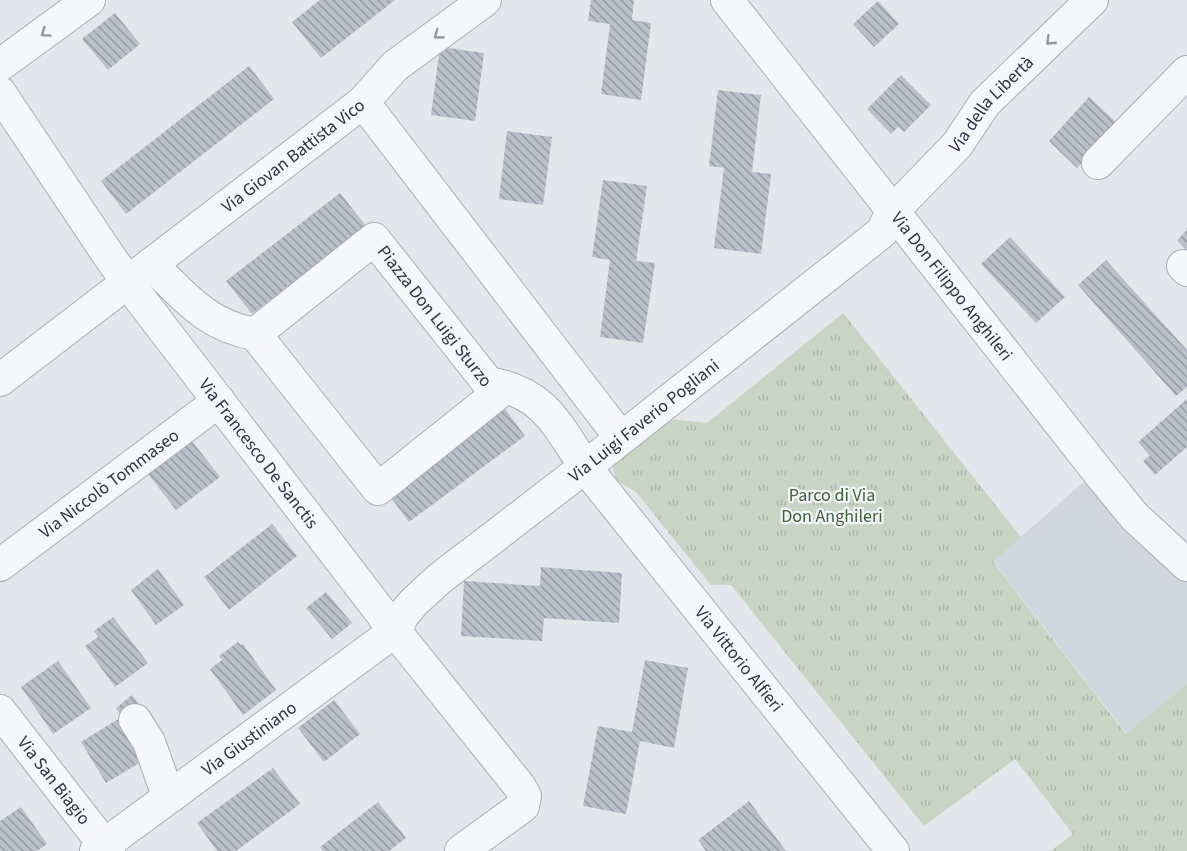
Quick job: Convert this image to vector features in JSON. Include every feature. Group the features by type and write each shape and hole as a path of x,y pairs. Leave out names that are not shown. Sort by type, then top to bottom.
{"street":[{"path":"0,65 89,0"},
{"path":"363,102 396,66 485,0"},
{"name":"Via Don Filippo Anghileri","path":"727,0 1134,516 1187,565"},
{"name":"Via della Libertà","path":"892,212 957,145 985,103 1092,0"},
{"path":"1098,163 1187,72"},
{"name":"Via Francesco De Sanctis","path":"0,93 139,273 270,487 395,631 520,787 525,796 523,806 462,851"},
{"name":"Via Giovan Battista Vico","path":"0,380 363,102 621,438"},
{"name":"Via Luigi Faverio Pogliani","path":"395,631 409,609 439,579 585,467 882,232 892,212"},
{"name":"Piazza Don Luigi Sturzo","path":"374,239 488,383 497,394 378,489 255,334 374,239"},
{"path":"139,273 228,327 255,334"},
{"name":"Via Vittorio Alfieri","path":"488,383 508,386 527,395 544,408 585,467 893,851"},
{"name":"Via Niccolò Tommaseo","path":"0,566 219,401"},
{"name":"Via Giustiniano","path":"103,849 395,631"},
{"name":"Via San Biagio","path":"0,711 103,849"},
{"path":"135,720 149,742 165,787 171,796"}],"shaded area":[{"path":"1086,480 1187,575 1187,684 1127,734 993,561"}],"green space":[{"name":"Parco di Via Don Anghileri","path":"843,313 1021,537 993,562 1126,734 1187,684 1187,851 1051,851 1073,834 1015,759 924,826 731,585 711,585 636,492 616,480 612,464 670,419 707,423"}],"building":[{"path":"320,0 395,0 321,58 292,22"},
{"path":"591,0 634,0 632,20 651,23 641,100 601,94 610,24 588,21"},
{"path":"878,1 899,24 874,47 853,24"},
{"path":"115,13 140,44 108,70 82,39"},
{"path":"440,47 484,53 475,121 431,115"},
{"path":"249,66 274,99 126,214 101,181"},
{"path":"901,75 931,105 904,132 898,127 891,134 867,109"},
{"path":"718,90 761,95 752,172 771,174 761,254 714,248 724,168 709,166"},
{"path":"1089,97 1118,124 1077,168 1049,141"},
{"path":"507,131 552,137 543,205 499,199"},
{"path":"603,180 647,186 636,261 655,263 643,343 600,337 610,260 592,257"},
{"path":"340,193 366,226 252,314 226,281"},
{"path":"1187,230 1187,251 1177,240"},
{"path":"1010,237 1065,297 1036,323 981,264"},
{"path":"1106,260 1187,350 1187,387 1176,396 1078,285"},
{"path":"1187,399 1187,447 1155,475 1143,461 1150,456 1138,442"},
{"path":"502,405 525,436 409,522 386,491"},
{"path":"192,441 220,477 176,510 148,474"},
{"path":"272,524 297,556 229,610 204,577"},
{"path":"541,567 622,573 619,623 544,618 542,641 461,636 464,581 540,586"},
{"path":"158,569 184,605 156,625 131,590"},
{"path":"326,592 352,623 332,639 306,608"},
{"path":"113,617 148,663 115,687 85,646 98,637 94,631"},
{"path":"238,642 243,644 276,690 243,715 210,669 222,660 219,656"},
{"path":"645,660 688,668 674,748 640,741 626,814 583,806 598,726 632,732"},
{"path":"58,661 91,708 53,734 21,687"},
{"path":"132,695 143,709 126,722 116,708"},
{"path":"334,700 360,734 324,762 298,728"},
{"path":"120,718 146,759 106,783 81,742"},
{"path":"273,768 300,804 236,851 217,851 197,823"},
{"path":"749,801 786,851 706,851 698,840"},
{"path":"378,802 406,838 389,851 323,851 320,847"},
{"path":"21,807 47,844 37,851 0,851 0,821"}]}
